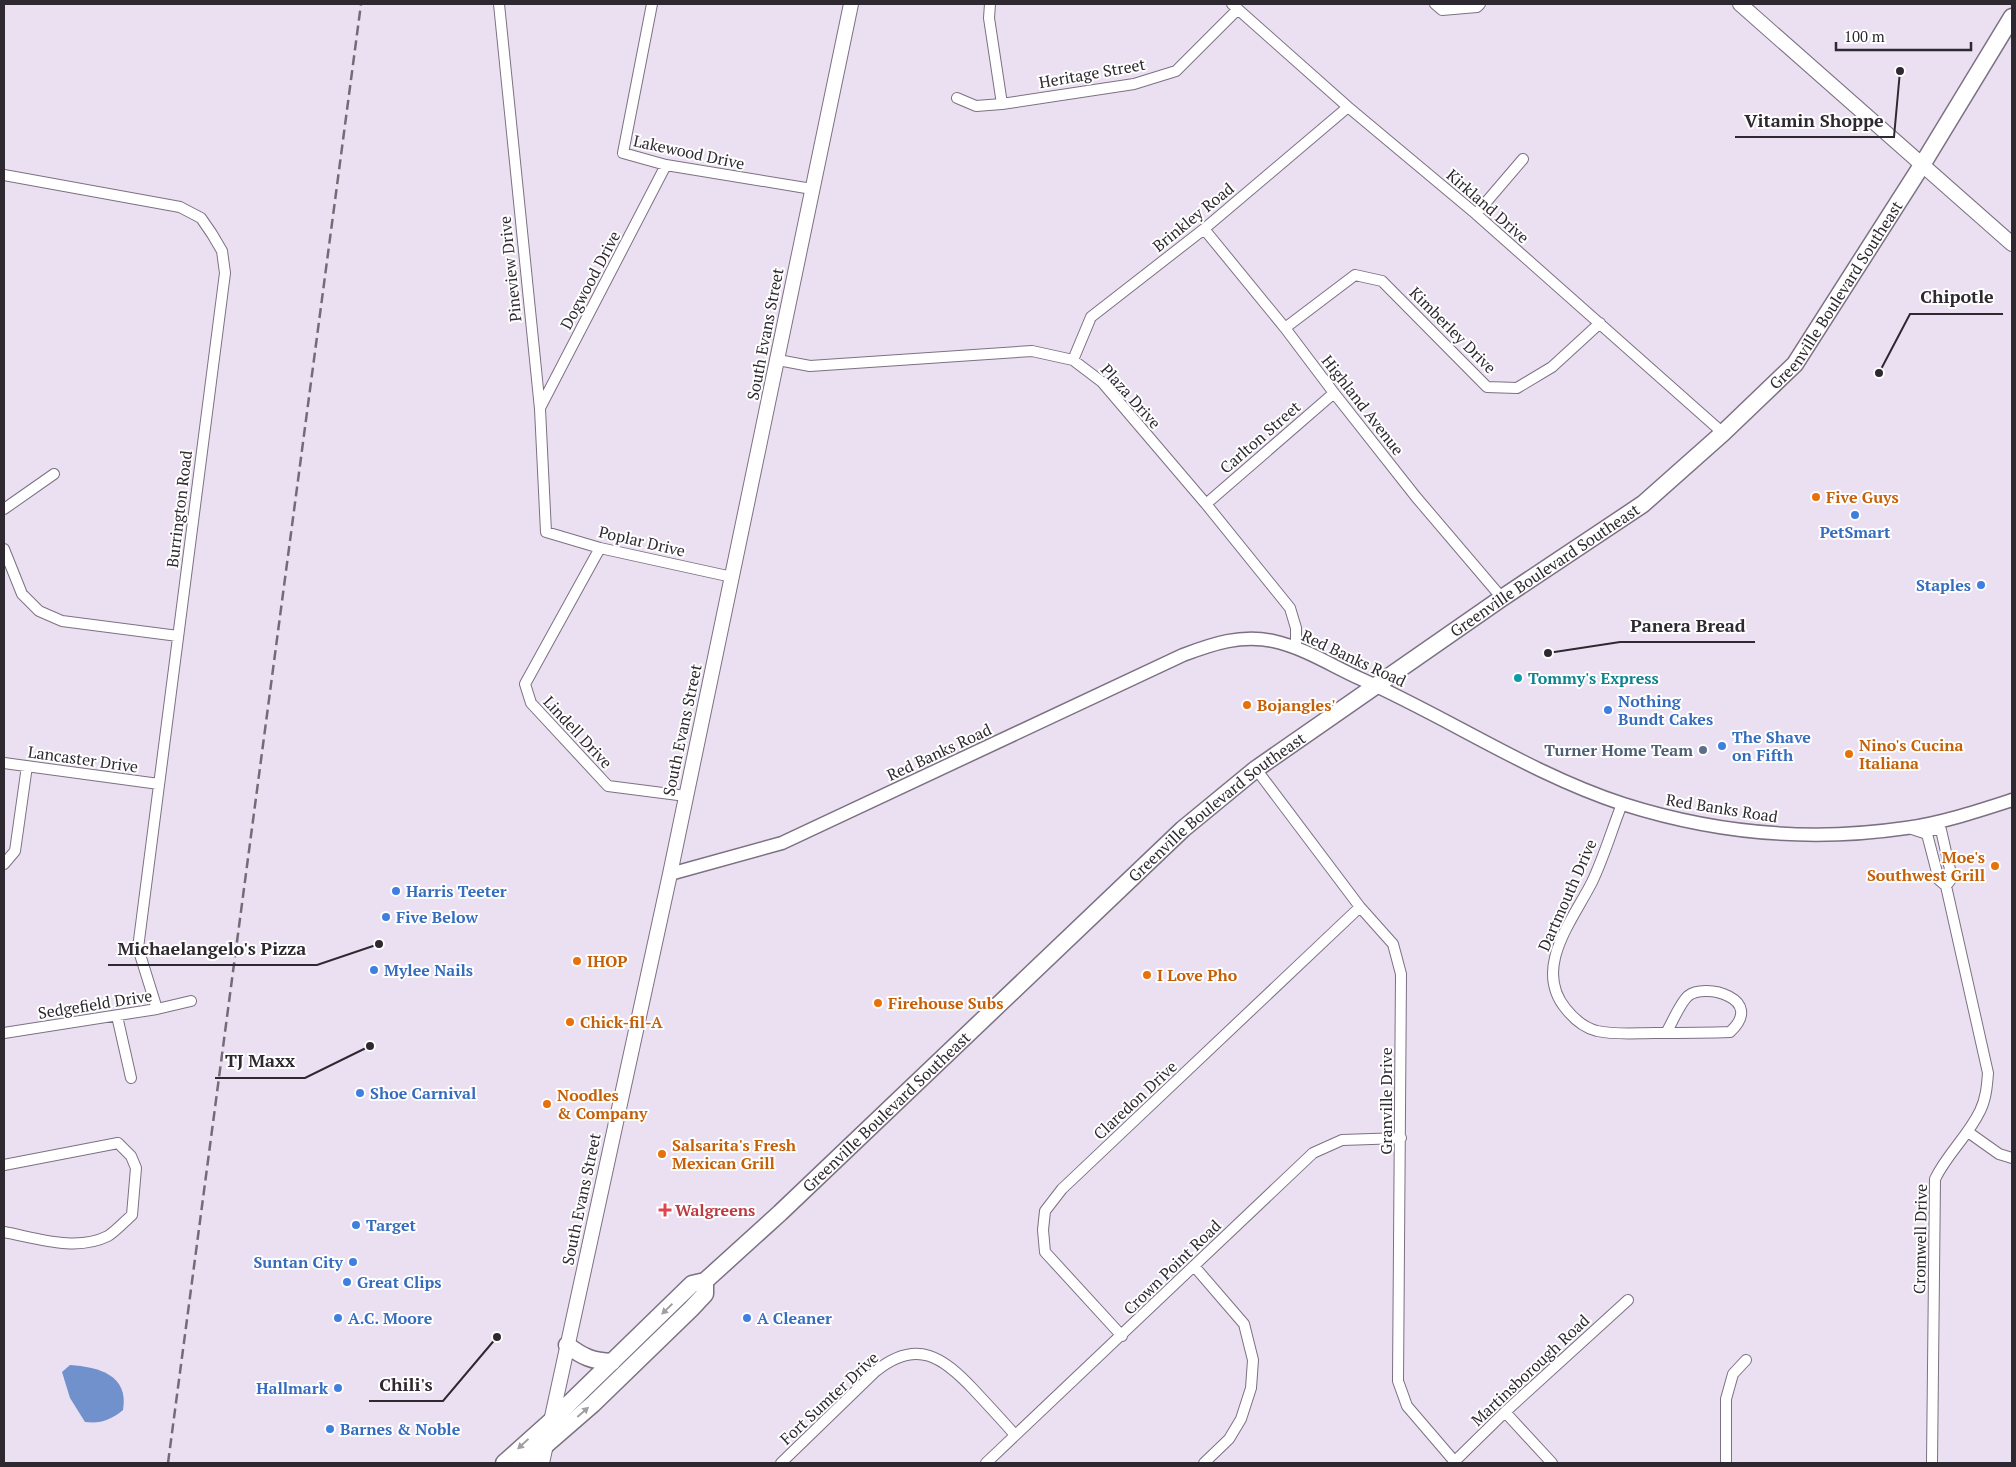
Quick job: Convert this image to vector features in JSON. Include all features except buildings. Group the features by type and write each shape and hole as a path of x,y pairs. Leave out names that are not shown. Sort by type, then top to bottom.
{"highway":[{"name":"Greenville Boulevard Southeast","path":"525,1463 597,1400 691,1309 705,1294 705,1281 780,1213 1165,845 1256,769 1502,598 1643,504 1723,433 1796,364 1922,165 2012,17"},
{"path":"504,1463 551,1421 692,1284 705,1281"},
{"path":"567,1346 595,1361 612,1362"}],"main road":[{"name":"South Evans Street","path":"542,1463 670,874 851,4"},
{"path":"1740,4 2012,244"}],"street":[{"name":"Pineview Drive","path":"499,4 540,408 546,532"},
{"name":"Lakewood Drive","path":"652,4 623,153 666,165 812,190"},
{"path":"990,4 989,18 1002,104"},
{"path":"1435,4 1442,10 1477,7 1480,4"},
{"name":"Heritage Street","path":"957,98 976,106 1002,104 1134,84 1176,71 1235,6"},
{"name":"Kirkland Drive","path":"1235,6 1348,107 1476,214 1723,433"},
{"name":"Brinkley Road","path":"1073,360 1091,318 1204,229 1348,107"},
{"path":"1476,214 1523,159"},
{"name":"Dogwood Drive","path":"540,408 666,165"},
{"name":"Burrington Road","path":"4,175 180,207 201,218 222,250 225,273 138,948 157,1009"},
{"name":"Highland Avenue","path":"1204,229 1286,328 1334,393 1416,497 1502,598"},
{"name":"Kimberley Drive","path":"1286,328 1355,275 1382,281 1487,387 1517,388 1552,367 1600,323"},
{"name":"Plaza Drive","path":"778,360 810,366 1032,351 1073,360 1102,382 1206,504 1290,608 1296,628 1296,647"},
{"name":"Carlton Street","path":"1206,504 1334,393"},
{"path":"4,509 54,474"},
{"name":"Poplar Drive","path":"546,532 600,548 732,576"},
{"name":"Lindell Drive","path":"600,548 525,684 531,704 608,786 686,796"},
{"path":"4,549 22,594 39,611 62,621 178,636"},
{"name":"Red Banks Road","path":"670,874 782,843 1201,648 1222,641 1244,639 1271,640 1296,647 1376,685 1540,769 1622,804 1688,822 1758,832 1796,834 1872,832 1908,828 2012,800"},
{"name":"Lancaster Drive","path":"4,763 159,784"},
{"path":"4,864 15,851 27,766"},
{"name":"Granville Drive","path":"1256,769 1360,907 1393,944 1401,974 1398,1381 1407,1406 1454,1462"},
{"name":"Dartmouth Drive","path":"1622,804 1593,880 1561,941 1555,957 1552,973 1554,988 1560,1001 1578,1022 1594,1030 1613,1033 1666,1033 1730,1032 1741,1015 1740,1007 1736,1000 1727,994 1694,993 1687,996 1666,1033"},
{"name":"Cromwell Drive","path":"1908,828 1942,830 1952,878 1946,886"},
{"name":"Cromwell Drive","path":"1908,828 1927,834 1939,880 1946,886 1988,1073 1986,1093 1981,1110 1968,1132 1943,1163 1935,1179 1932,1463"},
{"name":"Claredon Drive","path":"1122,1336 1045,1252 1043,1230 1045,1211 1062,1189 1360,907"},
{"name":"Sedgefield Drive","path":"4,1033 118,1016 191,1001"},
{"path":"118,1016 131,1078"},
{"path":"1968,1132 1999,1154 2012,1158"},
{"name":"Crown Point Road","path":"986,1463 1313,1153 1342,1140 1401,1138"},
{"path":"4,1165 118,1143 132,1156 136,1168 132,1215 109,1235 84,1244 66,1243 4,1232"},
{"path":"1194,1266 1244,1324 1253,1360 1251,1388 1241,1419 1229,1439 1204,1463"},
{"name":"Martinsborough Road","path":"1454,1462 1505,1412 1628,1300"},
{"name":"Fort Sumter Drive","path":"781,1463 888,1361 912,1354 936,1358 954,1369 1015,1436"},
{"path":"1726,1463 1726,1399 1734,1374 1746,1360"},
{"path":"1505,1412 1552,1463"}],"water":[{"path":"70,1365 91,1368 110,1375 121,1388 124,1398 123,1410 105,1420 85,1422 70,1398 62,1372"}],"railway":[{"path":"168,1463 361,4"}],"place":[{"name":"Vitamin Shoppe","path":"1900,71"},
{"name":"Chipotle","path":"1879,373"},
{"name":"Five Guys","path":"1816,497"},
{"name":"PetSmart","path":"1855,515"},
{"name":"Staples","path":"1981,585"},
{"name":"Panera Bread","path":"1548,653"},
{"name":"Tommy's Express","path":"1518,678"},
{"name":"Bojangles'","path":"1247,705"},
{"name":"Nothing Bundt Cakes","path":"1608,710"},
{"name":"The Shave on Fifth","path":"1722,746"},
{"name":"Turner Home Team","path":"1703,750"},
{"name":"Nino's Cucina Italiana","path":"1849,754"},
{"name":"Moe's Southwest Grill","path":"1995,866"},
{"name":"Harris Teeter","path":"396,891"},
{"name":"Five Below","path":"386,917"},
{"name":"Michaelangelo's Pizza","path":"379,944"},
{"name":"IHOP","path":"577,961"},
{"name":"Mylee Nails","path":"374,970"},
{"name":"I Love Pho","path":"1147,975"},
{"name":"Firehouse Subs","path":"878,1003"},
{"name":"Chick-fil-A","path":"570,1022"},
{"name":"TJ Maxx","path":"370,1046"},
{"name":"Shoe Carnival","path":"360,1093"},
{"name":"Noodles & Company","path":"547,1104"},
{"name":"Salsarita's Fresh Mexican Grill","path":"662,1154"},
{"name":"Walgreens","path":"665,1210"},
{"name":"Target","path":"356,1225"},
{"name":"Suntan City","path":"353,1262"},
{"name":"Great Clips","path":"347,1282"},
{"name":"A.C. Moore","path":"338,1318"},
{"name":"A Cleaner","path":"747,1318"},
{"name":"Chili's","path":"497,1337"},
{"name":"Hallmark","path":"338,1388"},
{"name":"Barnes & Noble","path":"330,1429"}]}
